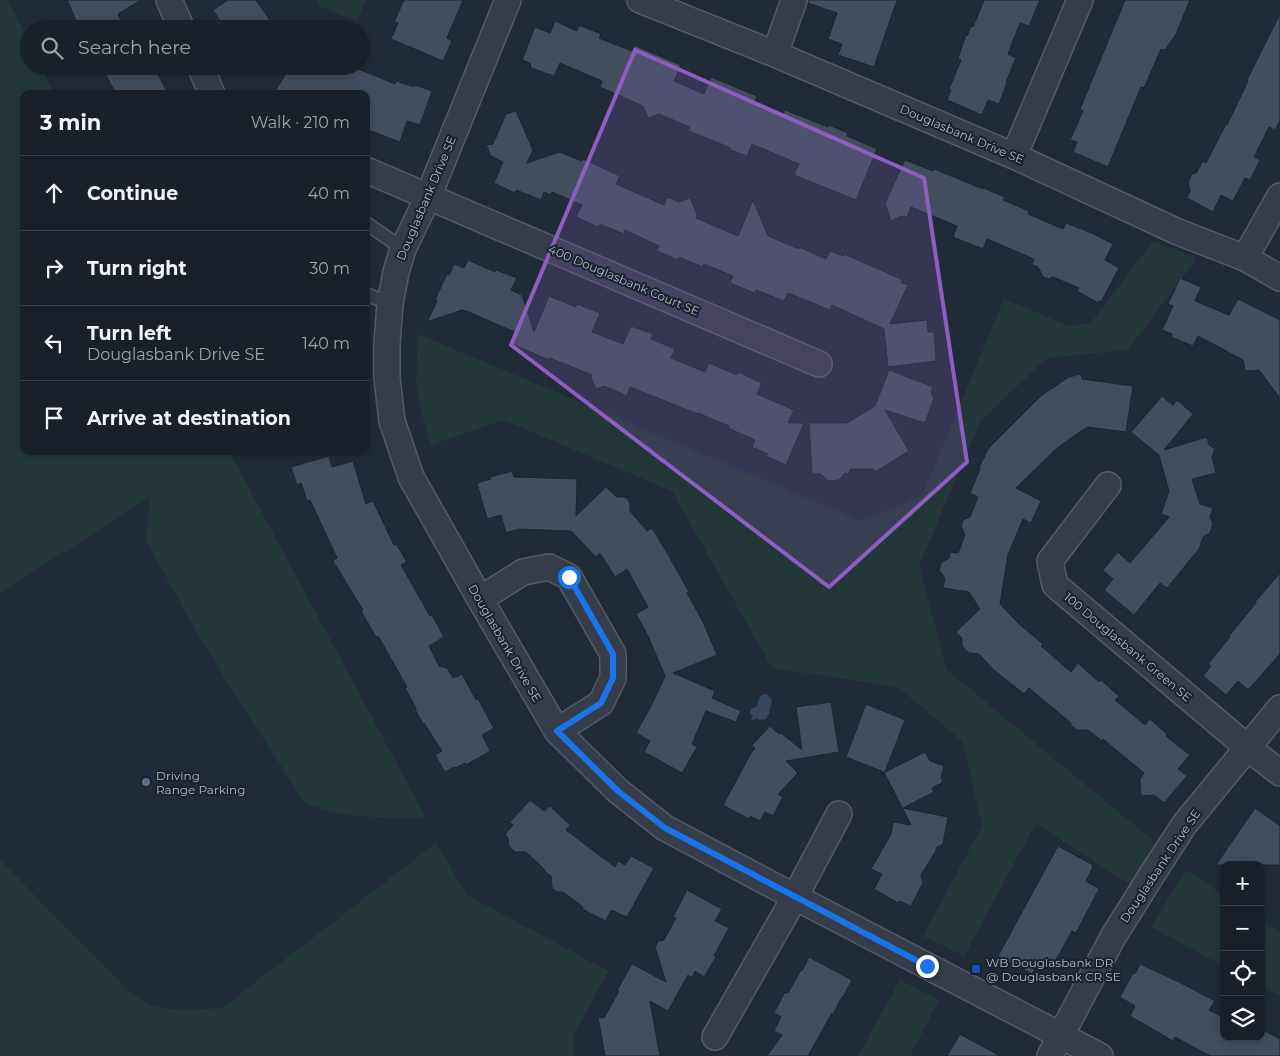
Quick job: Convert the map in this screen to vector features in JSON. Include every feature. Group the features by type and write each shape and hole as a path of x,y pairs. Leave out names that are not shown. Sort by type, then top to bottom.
{"street":[{"path":"169,0 178,20"},
{"name":"Douglasbank Drive SE","path":"508,0 428,197 403,249 396,272 390,304 387,378 392,421 411,477 557,731 618,791 665,828 795,897 1055,1046 1100,1056"},
{"name":"Douglasbank Drive SE","path":"640,0 776,54 1014,156 1178,232 1245,258 1280,278"},
{"path":"776,54 794,0"},
{"path":"1014,156 1080,0"},
{"path":"204,75 210,90"},
{"name":"400 Douglasbank Court SE","path":"370,172 819,364"},
{"path":"1245,258 1280,196"},
{"name":"100 Douglasbank Green SE","path":"1108,484 1050,561 1056,585 1247,747"},
{"path":"480,599 523,572 549,567 569,577 613,654 613,678 601,703 557,731"},
{"name":"Douglasbank Drive SE","path":"1055,1046 1113,937 1152,873 1184,825 1280,708"},
{"path":"1247,747 1280,773"},
{"path":"715,1037 795,897 838,814"}],"lane":[{"path":"370,226 403,249"},
{"path":"370,296 390,304"}],"highlighted area":[{"path":"635,50 924,178 967,462 829,587 511,345"}],"green space":[{"path":"0,0 8,0 20,24 20,75 45,75 52,90 20,90 20,455 231,455 426,818 345,815 306,804 240,703 188,617 146,540 150,497 0,593"},
{"path":"317,0 367,0 357,20 320,6"},
{"path":"1153,241 1197,258 1128,350 1047,358 981,420 919,566 947,670 1157,844 1130,885 1036,823 964,956 923,936 982,826 963,742 898,687 772,668 672,491 503,420 431,445 422,415 416,384 418,334 862,521 922,496 1004,299 1069,326 1091,323"},
{"path":"436,843 467,895 608,971 573,1037 574,1056 0,1056 0,860 128,991 154,1006 192,1010 222,1008"},
{"path":"1186,870 1220,892 1220,964 1151,927"},
{"path":"1265,923 1280,933 1280,996 1265,988"},
{"path":"900,980 939,1000 910,1056 858,1056"}],"water":[{"path":"766,694 771,698 770,712 766,719 759,720 756,718 754,721 751,719 753,716 750,713 751,709 756,707 760,696"}],"building":[{"path":"67,0 141,0 118,14 121,20 76,20"},
{"path":"228,0 256,0 270,20 219,20 213,10"},
{"path":"404,0 463,0 447,38 452,41 443,61 391,39 398,23 394,22"},
{"path":"808,0 897,0 874,67 838,55 842,44 828,39 837,13 808,3"},
{"path":"984,0 1040,0 1029,26 1020,23 1008,54 1016,58 999,104 988,100 982,115 947,100 951,90 949,89 961,60 958,58 966,35 971,26 973,27"},
{"path":"1125,0 1190,0 1176,34 1165,50 1161,49 1144,88 1141,87 1108,167 1073,152 1077,142 1070,140 1083,111 1080,109"},
{"path":"1280,14 1280,121 1275,130 1269,127 1254,157 1260,160 1250,180 1245,178 1233,201 1221,195 1213,212 1187,198 1190,191 1188,182 1203,161 1206,163 1227,125"},
{"path":"555,21 577,31 579,25 601,34 599,38 632,51 634,45 681,65 674,81 704,94 711,77 757,96 754,104 782,116 785,110 828,127 829,125 848,133 847,136 877,149 856,200 794,175 799,164 752,144 747,156 689,131 690,127 659,114 648,118 643,106 600,87 602,81 560,63 554,76 531,68 530,63 522,60 535,27 550,33"},
{"path":"370,74 395,84 396,81 432,91 420,125 407,121 400,142 370,131 370,90 276,90 285,75"},
{"path":"106,75 158,75 166,90 114,90"},
{"path":"516,111 533,150 527,163 559,152 582,161 583,159 620,176 616,184 664,205 667,197 679,202 690,198 697,214 696,218 738,236 753,200 768,236 826,259 830,251 843,256 844,254 901,279 902,283 908,285 890,324 927,320 928,332 934,332 936,361 888,367 884,329 832,305 830,310 788,293 784,301 756,290 755,293 730,283 733,276 704,264 703,267 679,257 678,260 657,251 659,246 625,230 624,234 600,224 598,227 576,217 582,205 552,192 551,195 544,192 541,200 516,190 515,193 494,183 503,162 491,156 486,145 493,144 506,114"},
{"path":"905,160 933,171 934,169 1005,197 1003,200 1029,211 1028,214 1063,229 1066,223 1113,244 1105,260 1119,268 1101,302 1099,301 1098,303 1077,291 1079,288 1053,277 1048,279 1043,277 1038,267 1032,265 1034,259 987,239 983,249 953,237 957,226 911,207 907,217 902,216 891,221 885,203"},
{"path":"468,260 495,272 496,270 517,278 511,290 522,295 534,332 549,296 576,307 577,304 600,313 592,332 623,344 631,326 653,334 651,339 675,349 671,358 705,372 709,363 737,375 738,372 762,383 757,394 794,410 788,423 804,423 786,465 752,447 755,440 728,428 729,426 698,413 630,387 627,396 604,386 596,389 591,378 592,375 550,358 549,360 512,344 517,333 469,312 462,310 427,322 447,274 449,275 454,264 464,268"},
{"path":"1180,278 1201,287 1195,301 1229,315 1238,299 1280,320 1280,398 1259,370 1245,371 1243,360 1198,336 1193,346 1171,337 1172,334 1162,330 1173,306 1168,304"},
{"path":"889,370 933,387 931,392 934,398 925,423 885,410 909,451 875,472 873,469 850,469 849,474 845,473 839,480 828,481 821,474 812,474 809,423 847,423 875,406"},
{"path":"1081,374 1082,379 1133,386 1126,432 1087,427 1057,448 1016,488 1041,501 1031,523 1023,519 1008,555 1000,604 1019,624 1043,644 1041,646 1071,672 1078,663 1099,682 1101,680 1119,696 1115,700 1145,725 1150,719 1167,734 1166,736 1190,755 1178,769 1187,776 1164,803 1154,795 1141,796 1140,779 1144,773 1103,739 1102,741 1088,730 1077,730 1029,688 1024,694 994,670 979,654 969,653 962,646 962,638 956,632 980,609 969,592 943,588 945,578 939,570 941,563 949,558 950,552 958,553 965,535 961,526 963,520 970,517 978,497 970,493 988,449 1042,395 1069,377"},
{"path":"1162,396 1173,405 1177,400 1193,414 1164,450 1207,437 1209,445 1215,449 1212,457 1216,473 1192,479 1200,504 1213,508 1210,517 1213,524 1210,533 1203,537 1199,549 1167,588 1160,583 1134,615 1104,590 1113,579 1103,570 1118,552 1130,563 1169,517 1161,514 1169,491 1159,455 1131,432"},
{"path":"329,456 332,467 353,461 366,504 373,501 394,545 396,544 407,562 401,565 444,637 429,646 439,666 447,668 453,678 462,674 494,728 482,735 490,750 489,752 466,765 465,763 445,772 435,755 442,751 423,724 405,688 407,687 333,561 337,558 310,500 307,501 301,483 297,485 291,467"},
{"path":"512,471 514,477 577,479 576,516 606,487 617,497 626,497 630,503 630,511 647,531 652,528 669,556 689,592 687,593 703,622 717,655 673,673 715,691 712,698 741,711 736,722 706,711 692,744 697,747 682,773 644,752 650,741 636,733 665,676 648,636 636,614 648,607 627,569 615,577 600,553 596,557 571,531 519,529 506,533 501,515 487,519 477,483"},
{"path":"1280,573 1280,654 1248,690 1238,681 1226,695 1203,676 1211,666 1208,664 1255,602"},
{"path":"831,702 839,752 786,761 798,773 778,794 783,797 773,816 765,812 760,821 750,816 749,819 723,805 755,749 752,745 770,726 802,750 796,707"},
{"path":"866,704 905,720 885,772 925,752 930,761 944,766 941,777 943,782 932,788 934,792 903,808 948,817 943,844 936,848 921,875 923,883 911,906 899,901 898,903 874,889 882,874 871,869 891,834 893,822 911,825 884,772 846,757"},
{"path":"530,800 544,811 550,806 570,825 566,830 615,867 618,861 625,865 631,856 654,868 627,917 611,910 606,921 582,909 583,907 563,892 557,892 552,888 551,876 526,852 515,852 509,846 508,838 505,834 513,825 510,822"},
{"path":"1255,808 1280,826 1280,865 1265,865 1265,861 1220,861 1220,865 1216,865"},
{"path":"1058,846 1093,865 1086,881 1099,889 1076,933 1072,931 1051,969 1038,963 1032,974 998,956"},
{"path":"687,890 722,909 715,921 729,928 714,956 716,957 704,977 695,971 692,978 688,975 668,1011 650,1001 660,1056 605,1056 598,1017 604,1018 632,964 666,982 655,947 658,941 664,940 676,918 673,917"},
{"path":"809,957 852,980 808,1056 767,1056 782,1035 774,1031 781,1017 774,1013 785,992 788,993"},
{"path":"1140,964 1215,1001 1209,1010 1220,1016 1220,1041 1265,1041 1265,1031 1280,1039 1280,1056 1210,1056 1175,1037 1173,1041 1130,1016 1135,1006 1120,997 1133,973 1135,974"},
{"path":"960,1034 1000,1056 947,1056"}],"place":[{"name":"Driving Range Parking","path":"146,782"},
{"name":"WB Douglasbank DR @ Douglasbank CR SE","path":"976,969"}],"route":[{"path":"569,577 613,654 613,678 601,703 557,731 618,791 665,828 927,966"}]}
